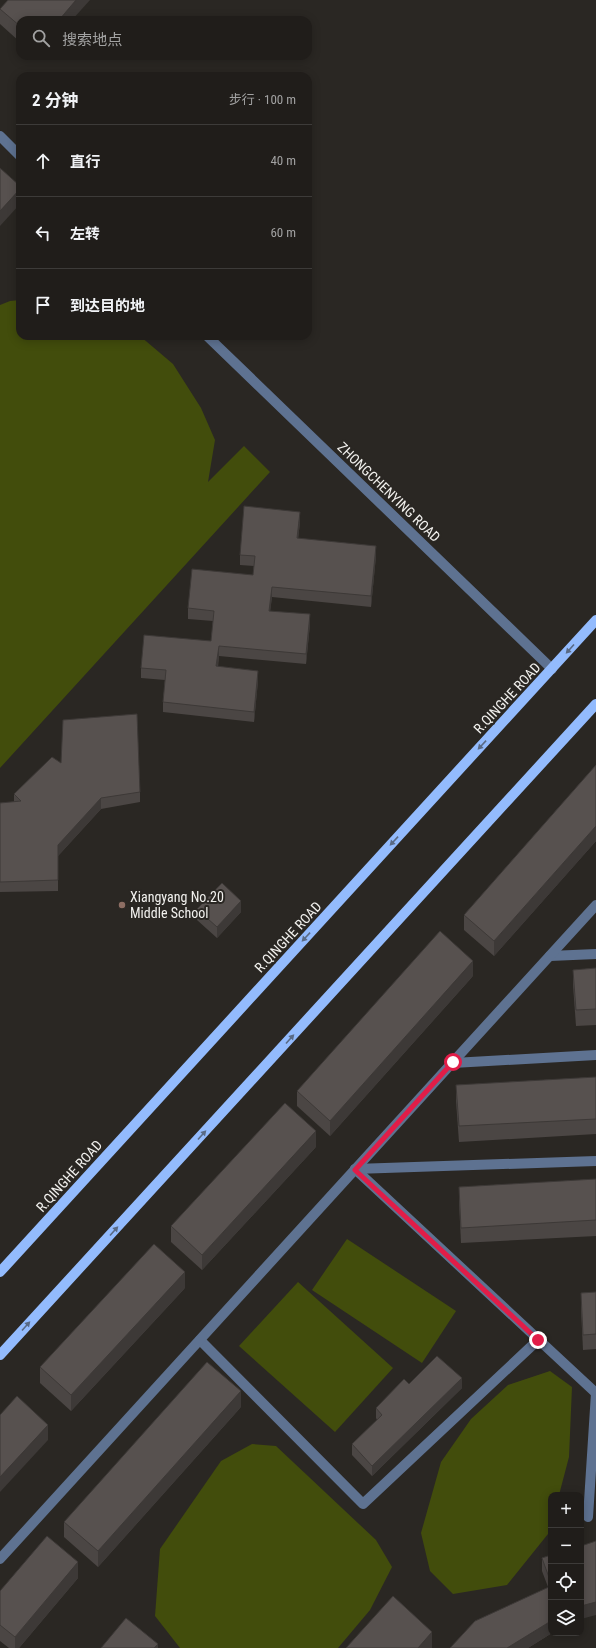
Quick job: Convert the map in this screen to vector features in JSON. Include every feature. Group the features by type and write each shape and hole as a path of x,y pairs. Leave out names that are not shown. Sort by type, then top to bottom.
{"main road":[{"name":"R.QINGHE ROAD","path":"0,1272 596,620"},
{"path":"0,1355 595,706"}],"street":[{"path":"0,136 16,152"},
{"name":"ZHONGCHENYING ROAD","path":"211,340 552,669"},
{"path":"0,1559 596,905"},
{"path":"550,956 596,954"},
{"path":"453,1062 596,1055"},
{"path":"355,1170 596,1160"},
{"path":"355,1170 596,1394 588,1517"},
{"path":"200,1340 363,1504 538,1340"}],"green space":[{"path":"16,300 16,340 145,340 173,364 201,408 215,440 208,482 244,446 270,472 0,768 0,305"},
{"path":"347,1239 456,1311 422,1363 312,1290"},
{"path":"298,1282 393,1368 335,1432 239,1346"},
{"path":"550,1371 572,1387 569,1457 560,1492 548,1492 548,1534 507,1585 453,1594 430,1571 421,1533 441,1462 471,1419 508,1385"},
{"path":"252,1444 276,1446 376,1540 392,1567 370,1610 338,1648 180,1648 155,1616 160,1549 221,1461"}],"building":[{"path":"8,0 76,0 62,16 16,16 16,23 0,9"},
{"path":"0,168 16,182 16,193 0,211"},
{"path":"244,506 300,512 297,538 376,546 371,596 272,587 269,611 310,614 306,654 219,646 216,666 258,671 254,712 163,702 166,670 141,668 144,635 211,641 214,611 188,608 192,569 253,575 255,556 240,555"},
{"path":"137,714 140,792 101,798 58,845 58,880 0,882 0,803 21,801 14,794 52,757 61,763 63,720"},
{"path":"596,765 596,826 494,941 464,915"},
{"path":"222,883 241,901 217,927 197,909"},
{"path":"440,931 473,961 330,1121 297,1091"},
{"path":"596,968 596,1009 576,1010 573,970"},
{"path":"596,1077 596,1119 459,1126 456,1085"},
{"path":"285,1103 316,1131 202,1255 171,1226"},
{"path":"596,1179 596,1220 461,1228 459,1187"},
{"path":"154,1244 185,1272 71,1395 40,1367"},
{"path":"596,1292 596,1334 583,1335 581,1293"},
{"path":"437,1356 462,1378 372,1466 352,1444 382,1415 376,1408 404,1379 409,1384"},
{"path":"207,1362 241,1391 98,1551 64,1522"},
{"path":"17,1396 48,1425 0,1477 0,1415"},
{"path":"47,1536 78,1562 15,1637 0,1625 0,1591"},
{"path":"596,1541 596,1602 584,1605 584,1564 584,1545"},
{"path":"548,1556 548,1575 542,1558"},
{"path":"548,1587 548,1623 507,1648 450,1648 475,1621"},
{"path":"393,1596 432,1632 418,1648 346,1648"},
{"path":"126,1618 158,1644 154,1648 101,1648"}],"place":[{"name":"Xiangyang No.20 Middle School","path":"122,905"}],"route":[{"path":"453,1062 355,1170 538,1340"}]}
